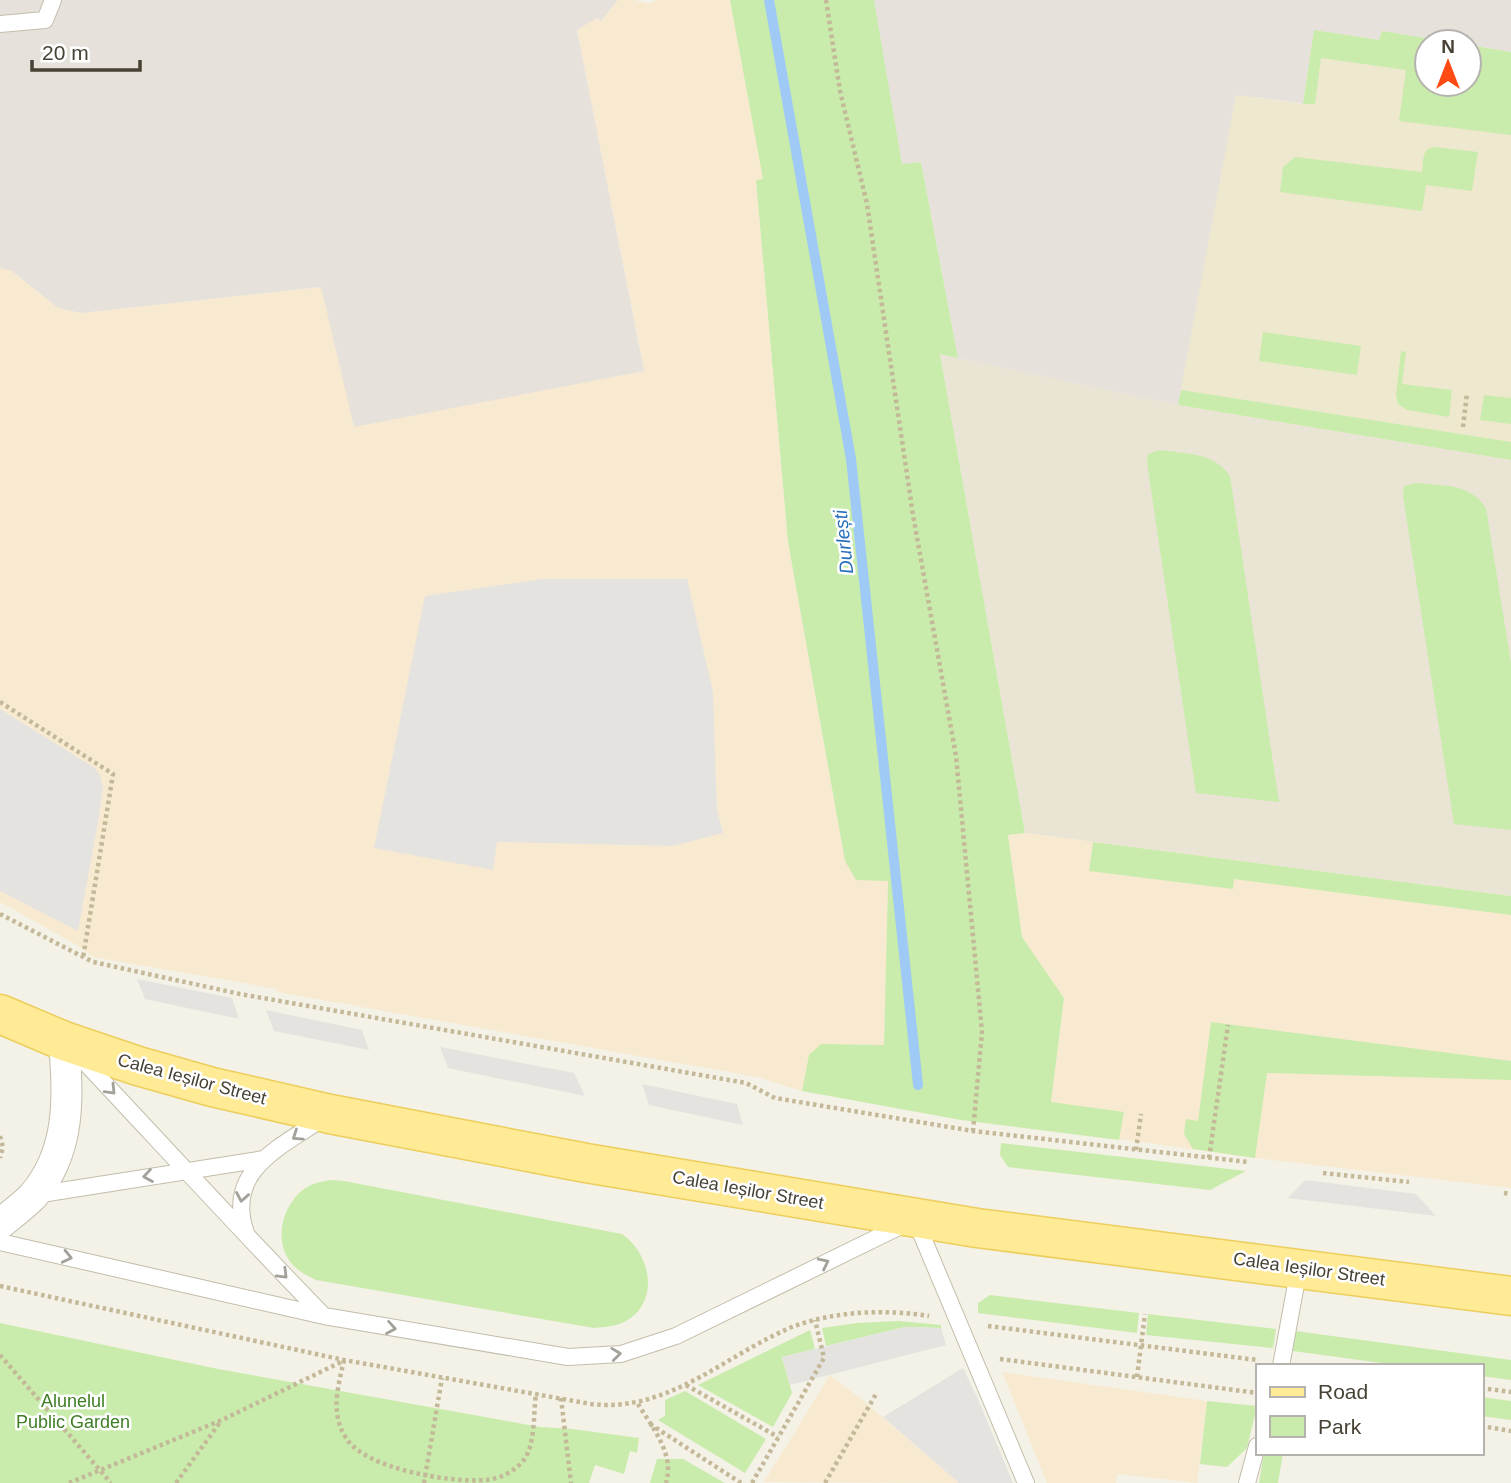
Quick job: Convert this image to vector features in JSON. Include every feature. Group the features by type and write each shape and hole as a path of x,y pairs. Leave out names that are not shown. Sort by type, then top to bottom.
{"main road":[{"name":"Calea Ieșilor Street","path":"0,1014 64,1041 212,1087 330,1114 586,1163 915,1219 1511,1296"}],"street":[{"path":"0,1224 33,1195 50,1167 66,1122 64,1041"}],"lane":[{"path":"0,24 45,20 53,0"},
{"path":"64,1041 187,1170 249,1240 324,1315"},
{"path":"249,1240 242,1222 239,1202 242,1188 264,1159 330,1114"},
{"path":"33,1195 264,1159"},
{"path":"0,1242 324,1315 568,1357 621,1354 676,1336 915,1219 1026,1483"},
{"path":"1281,1364 1299,1268"},
{"path":"1247,1483 1256,1450"}],"path":[{"path":"826,0 840,91 867,204 913,515 956,756 982,1032 973,1131"},
{"path":"1463,427 1467,393"},
{"path":"0,702 113,774 83,958"},
{"path":"0,914 93,962 240,994 746,1083 775,1098 973,1131 1248,1162"},
{"path":"1209,1158 1228,1025"},
{"path":"1136,1150 1141,1114"},
{"path":"0,1136 3,1147 0,1158"},
{"path":"1323,1172 1409,1182"},
{"path":"1504,1193 1511,1194"},
{"path":"0,1286 344,1360 615,1406 638,1404 685,1384 790,1328 825,1316 874,1313 935,1317"},
{"path":"1138,1377 1145,1314"},
{"path":"752,1483 824,1358 815,1320"},
{"path":"983,1326 1274,1364"},
{"path":"0,1355 111,1483"},
{"path":"972,1355 1256,1392"},
{"path":"69,1483 222,1420 344,1360"},
{"path":"344,1360 336,1395 336,1415 348,1441 375,1460 395,1468 426,1474 462,1480 485,1480 514,1470 530,1449 536,1394"},
{"path":"424,1483 442,1378"},
{"path":"685,1384 778,1437"},
{"path":"1483,1388 1511,1392"},
{"path":"825,1483 876,1394"},
{"path":"561,1398 571,1483"},
{"path":"638,1404 667,1457 666,1483"},
{"path":"176,1483 222,1420"},
{"path":"650,1424 741,1483"},
{"path":"1483,1426 1511,1431"}],"shaded area":[{"path":"0,0 618,0 601,21 597,18 577,30 644,371 354,427 321,287 81,313 58,308 12,271 0,268"},
{"path":"618,0 634,0 648,4 657,0 730,0 764,179 756,180 788,542 845,861 888,880 884,1046 809,1055 802,1091 757,1077 93,957 77,945 0,902 0,268 12,271 58,308 81,313 322,287 644,370 577,30 597,18 601,21"},
{"path":"872,0 1511,0 1511,52 1483,47 1483,28 1413,28 1413,36 1382,31 1380,40 1314,31 1303,104 1256,97 1189,353 1178,405 958,358 921,162 902,165"},
{"path":"1314,30 1379,40 1382,31 1413,36 1413,98 1483,98 1483,47 1511,52 1511,460 1178,405 1236,95 1303,104"},
{"path":"940,354 1178,405 1511,460 1511,896 1025,833"},
{"path":"542,579 687,579 713,692 717,810 723,833 673,846 497,842 493,870 374,848 425,596"},
{"path":"0,709 95,768 100,775 103,787 99,817 78,931 0,891"},
{"path":"1025,833 1511,896 1511,1188 1255,1158 1047,1129 1064,998 1022,937 1008,835"},
{"path":"137,979 232,998 239,1019 145,999"},
{"path":"266,1010 362,1030 369,1050 274,1031"},
{"path":"440,1047 574,1073 585,1096 448,1068"},
{"path":"642,1084 737,1104 743,1125 649,1105"},
{"path":"1305,1180 1416,1194 1436,1216 1288,1198"},
{"path":"905,1327 941,1328 946,1345 790,1385 782,1357"},
{"path":"963,1368 1013,1483 959,1483 883,1417"},
{"path":"1002,1372 1207,1401 1197,1483 1117,1474 1116,1483 1047,1483"},
{"path":"830,1375 865,1402 959,1483 764,1482"}],"green space":[{"path":"730,0 874,0 902,164 921,162 958,358 940,354 1025,833 1008,835 1022,937 1064,998 1051,1102 1124,1112 1119,1140 961,1120 802,1091 809,1055 821,1044 884,1045 888,881 856,880 845,861 788,542 756,180 763,179"},
{"path":"1314,30 1379,40 1382,31 1413,36 1413,98 1483,98 1483,47 1511,52 1511,135 1399,121 1406,70 1321,58 1315,104 1303,104"},
{"path":"1434,147 1478,152 1472,191 1426,185 1422,211 1280,192 1283,167 1295,157 1422,172 1425,153"},
{"path":"1263,332 1361,346 1357,375 1259,361"},
{"path":"1401,351 1406,352 1402,384 1452,390 1449,417 1407,410 1398,404 1396,395"},
{"path":"1181,390 1511,442 1511,460 1178,405"},
{"path":"1484,395 1511,398 1511,424 1480,420"},
{"path":"1160,450 1208,458 1230,476 1279,802 1196,793 1147,463 1148,454"},
{"path":"1416,483 1464,490 1480,500 1486,508 1511,663 1511,830 1454,824 1403,496 1404,486"},
{"path":"1093,842 1511,896 1511,915 1234,879 1233,889 1089,871"},
{"path":"1211,1022 1511,1061 1511,1080 1267,1073 1255,1158 1193,1149 1184,1134 1186,1119 1198,1121"},
{"path":"1001,1143 1246,1171 1210,1190 1008,1167 1000,1155"},
{"path":"330,1180 622,1234 632,1242 645,1265 648,1277 644,1302 626,1321 594,1328 316,1280 298,1270 288,1259 282,1239 282,1227 289,1206 304,1189"},
{"path":"990,1295 1139,1313 1137,1333 978,1313 978,1303"},
{"path":"1148,1314 1276,1329 1273,1348 1146,1335"},
{"path":"899,1321 941,1325 941,1328 905,1327 826,1346 822,1328 857,1323"},
{"name":"Alunelul Public Garden","path":"0,1323 218,1369 540,1427 639,1438 637,1453 630,1451 624,1474 595,1465 589,1483 0,1483"},
{"path":"810,1330 815,1349 782,1357 792,1393 773,1427 698,1385"},
{"path":"1295,1331 1511,1360 1511,1380 1483,1376 1483,1364 1388,1364 1293,1351"},
{"path":"685,1391 766,1439 745,1473 658,1420 665,1416 665,1400"},
{"path":"1483,1397 1511,1401 1511,1420 1483,1416"},
{"path":"1207,1401 1256,1406 1247,1448 1227,1467 1200,1464"},
{"path":"1264,1455 1283,1455 1278,1483 1259,1483"},
{"path":"657,1459 683,1459 725,1483 650,1483"}],"waterway":[{"name":"Durlești","path":"769,0 851,459 918,1085"}]}
